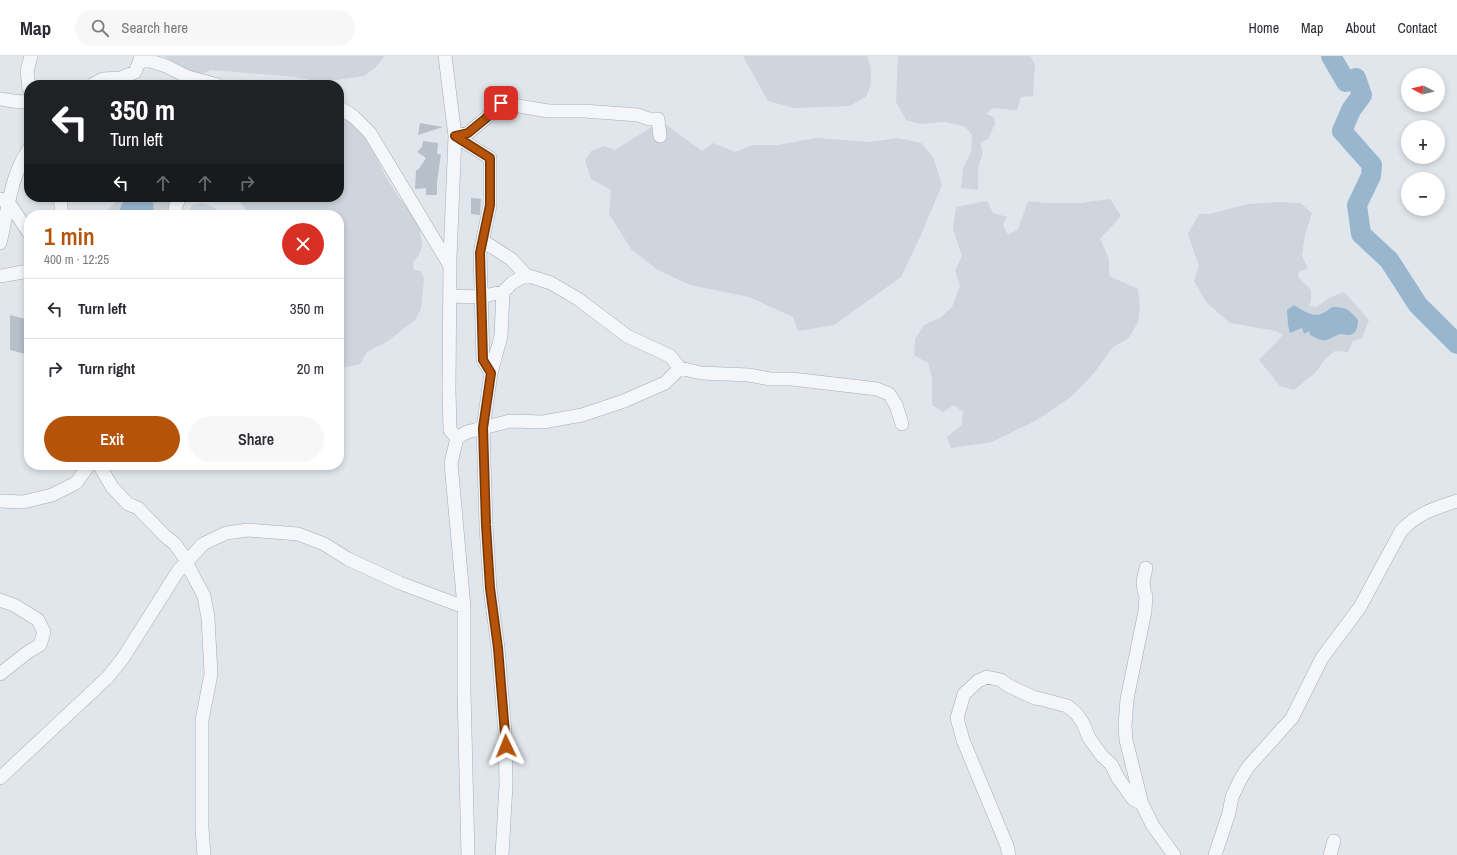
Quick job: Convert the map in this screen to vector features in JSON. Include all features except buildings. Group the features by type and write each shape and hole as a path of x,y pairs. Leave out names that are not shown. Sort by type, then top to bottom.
{"street":[{"path":"28,80 27,71 31,56"},
{"path":"445,56 455,136 450,265 450,430 457,438"},
{"path":"102,80 121,78 135,72 141,57 166,66 188,77 199,80"},
{"path":"0,99 24,102"},
{"path":"455,136 468,133 501,103 548,111 584,111 638,115 649,119 658,119 660,136"},
{"path":"344,110 354,117 370,133 450,265"},
{"path":"455,136 490,158 490,205 480,253 483,360 491,373"},
{"path":"0,243 4,201 13,186 21,161 24,156"},
{"path":"4,201 24,226"},
{"path":"483,241 511,259 526,275 551,283 578,299 627,336 670,356 680,368 701,373 749,375 877,389 889,394 896,405 902,424"},
{"path":"0,276 24,272"},
{"path":"450,296 481,297 503,292 512,283 526,275"},
{"path":"502,855 506,785 505,733 498,648 490,588 486,525 483,428 491,373 501,336 503,292"},
{"path":"468,855 464,691 464,607 451,463 457,438 467,432 510,421 543,422 582,415 624,401 665,383 680,368"},
{"path":"0,502 23,502 52,495 76,483 85,470"},
{"path":"102,470 112,487 128,504 138,508 164,535 175,544 187,562 204,596 208,618 211,674 202,720 202,828 204,855"},
{"path":"1215,855 1232,797 1240,780 1248,767 1292,718 1322,658 1360,606 1402,531 1410,522 1420,515 1457,501"},
{"path":"0,778 108,677 123,658 178,571 203,544 226,533 248,530 298,534 324,544 348,558 400,582 464,607"},
{"path":"1146,568 1143,582 1146,596 1145,611 1134,670 1130,683 1125,726 1128,753 1133,766 1142,804 1153,826 1174,855"},
{"path":"0,600 14,605 38,620 44,632 40,645 28,652 0,674"},
{"path":"1009,855 1004,839 962,740 958,718 964,694 978,681 987,677 1001,680 1009,686 1034,698 1062,705 1076,713 1083,723 1089,738 1102,756 1111,764 1118,778 1132,799 1142,804"},
{"path":"1330,855 1334,841"}],"shaded area":[{"path":"164,56 385,56 375,68 364,76 335,80 311,80 295,77 211,70 199,75 183,69"},
{"path":"743,56 868,56 871,69 871,83 866,97 849,106 794,108 768,101"},
{"path":"898,56 1030,56 1035,64 1033,96 1021,97 1017,110 993,108 986,114 994,117 995,124 988,139 980,143 983,152 978,168 978,190 961,188 963,168 971,152 972,135 964,126 945,122 920,124 906,120 896,102"},
{"path":"344,117 350,120 364,132 386,177 398,196 413,214 420,230 422,246 419,255 413,262 414,270 421,271 424,279 421,309 415,320 388,341 367,352 360,364 344,368 344,210 246,210 240,202 344,202"},
{"path":"661,121 702,151 713,143 735,152 753,145 778,145 816,138 869,142 898,138 921,143 933,157 942,185 901,277 834,325 798,331 793,317 749,297 690,285 658,270 631,249 609,214 611,190 591,179 585,160 591,151 604,146 615,150"},
{"path":"1110,199 1121,216 1100,239 1109,259 1109,276 1138,289 1140,308 1138,322 1129,338 1113,347 1094,373 1071,397 1037,420 992,442 951,448 947,437 962,425 963,412 954,405 943,412 932,405 932,378 928,363 914,355 915,339 924,325 940,318 952,307 960,286 955,271 962,256 953,229 956,207 987,201 993,213 1007,217 1003,225 1008,235 1018,229 1028,201 1048,203 1080,203"},
{"path":"116,202 174,202 172,210 108,209"},
{"path":"1278,202 1300,203 1312,213 1305,235 1302,256 1308,268 1299,272 1298,277 1311,290 1311,301 1309,306 1317,307 1329,298 1344,292 1369,320 1362,338 1353,341 1348,352 1335,351 1325,359 1316,372 1294,390 1280,386 1259,360 1283,335 1276,331 1230,323 1206,302 1194,281 1199,266 1188,234 1199,214 1210,214 1248,204"},
{"path":"202,203 212,206 217,210 190,210 192,205"}],"water":[{"path":"123,202 153,202 154,210 119,210"},
{"path":"1294,305 1313,315 1322,314 1332,307 1344,308 1350,311 1358,320 1357,329 1352,334 1340,334 1325,340 1310,335 1309,331 1304,334 1302,328 1290,333 1287,310"}],"waterway":[{"path":"1331,56 1346,82 1356,78 1362,95 1351,110 1342,131 1372,165 1371,176 1357,205 1361,234 1389,260 1418,305 1457,344"}],"route":[{"path":"501,103 468,133 455,136 490,158 490,205 480,253 483,360 491,373 483,428 484,484 490,588 498,648 506,746"}]}
